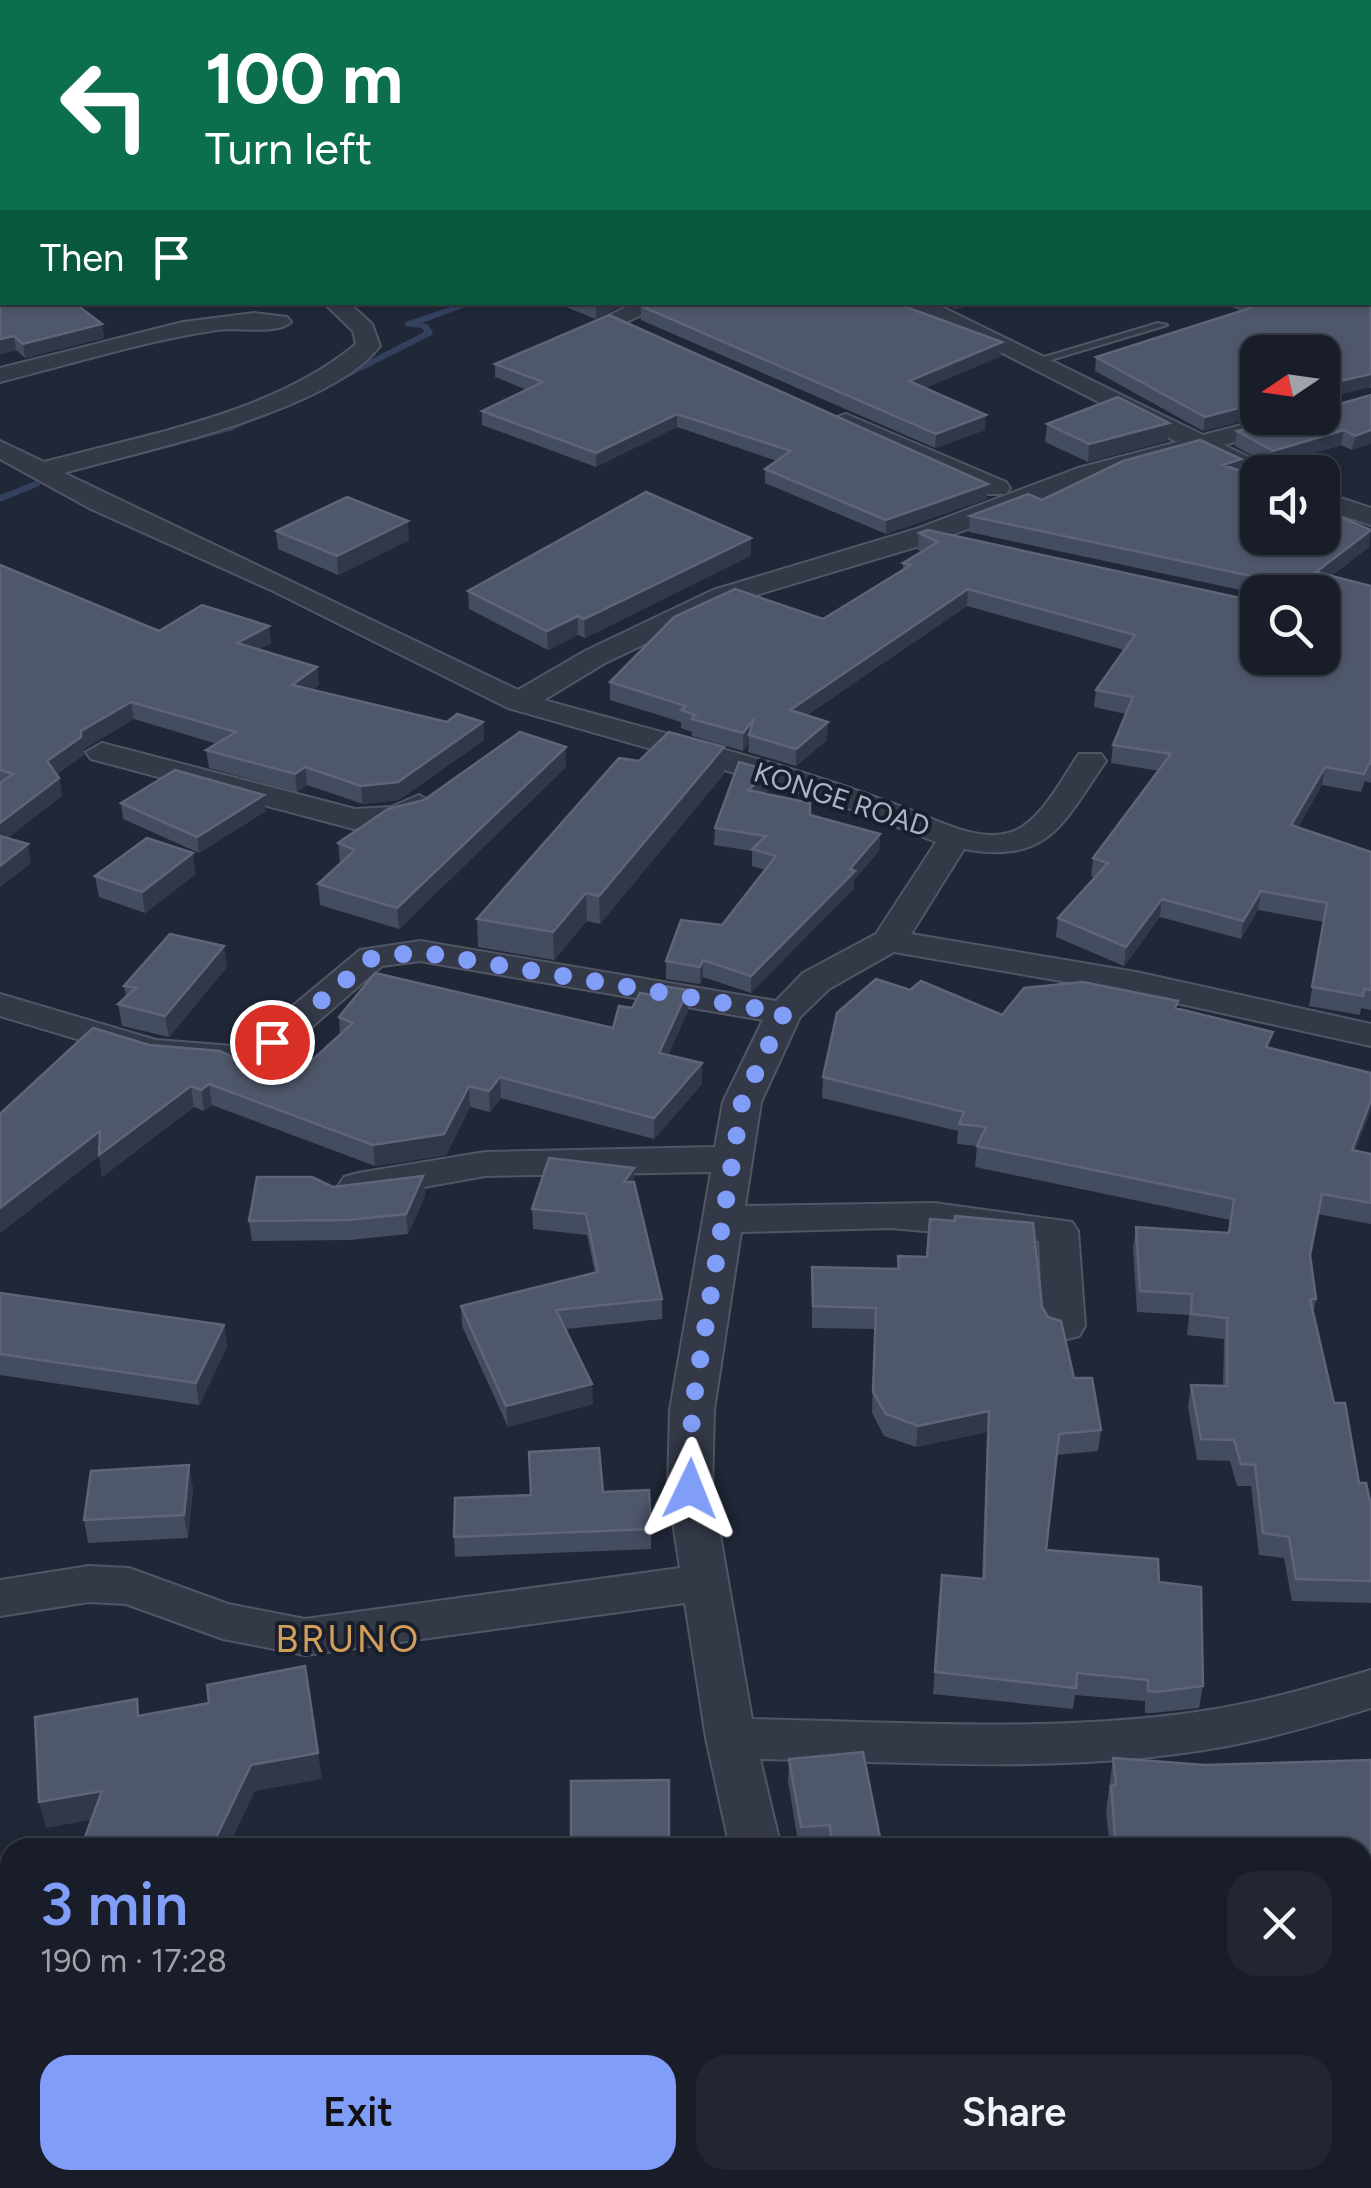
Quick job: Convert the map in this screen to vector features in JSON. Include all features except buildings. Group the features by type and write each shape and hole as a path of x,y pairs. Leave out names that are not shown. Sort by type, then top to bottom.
{"street":[{"path":"39,472 238,414 333,374 368,346 364,329 337,305"},
{"path":"634,332 612,320 650,305"},
{"path":"919,305 1030,364 1240,464"},
{"path":"0,375 210,324 250,319 279,322"},
{"path":"827,414 1017,498"},
{"path":"0,449 39,472 283,585 520,718 595,657 723,596 926,535 1017,498 1240,432"},
{"path":"1340,506 1371,517"},
{"path":"926,535 980,547"},
{"name":"KONGE ROAD","path":"520,718 552,711 834,791 955,838 889,941"},
{"path":"102,752 354,819 398,816 443,788"},
{"path":"955,838 991,844 1018,843 1049,818 1090,761"},
{"path":"754,1838 702,1583 690,1489 692,1410 742,1102 784,1013 816,982 889,941 1136,983 1371,1035"},
{"path":"0,1005 152,1051 239,1058 272,1042 372,958 420,952 784,1013"},
{"path":"334,1190 486,1164 733,1159"},
{"path":"722,1220 814,1214 1021,1224 1058,1231 1064,1326"},
{"path":"0,1598 90,1584 129,1586 223,1621 306,1638 702,1583"},
{"path":"731,1738 1116,1743 1252,1722 1371,1689"}],"lane":[{"path":"1030,364 1162,325"}],"waterway":[{"path":"414,323 466,305"},
{"path":"322,387 429,333 425,326 408,324"},
{"path":"125,456 228,429 266,413"},
{"path":"0,499 36,484"}],"district":[{"name":"BRUNO","path":"348,1639"}],"route":[{"path":"272,1042 372,958 394,952 420,952 784,1013 742,1102 692,1410 690,1489"}]}
